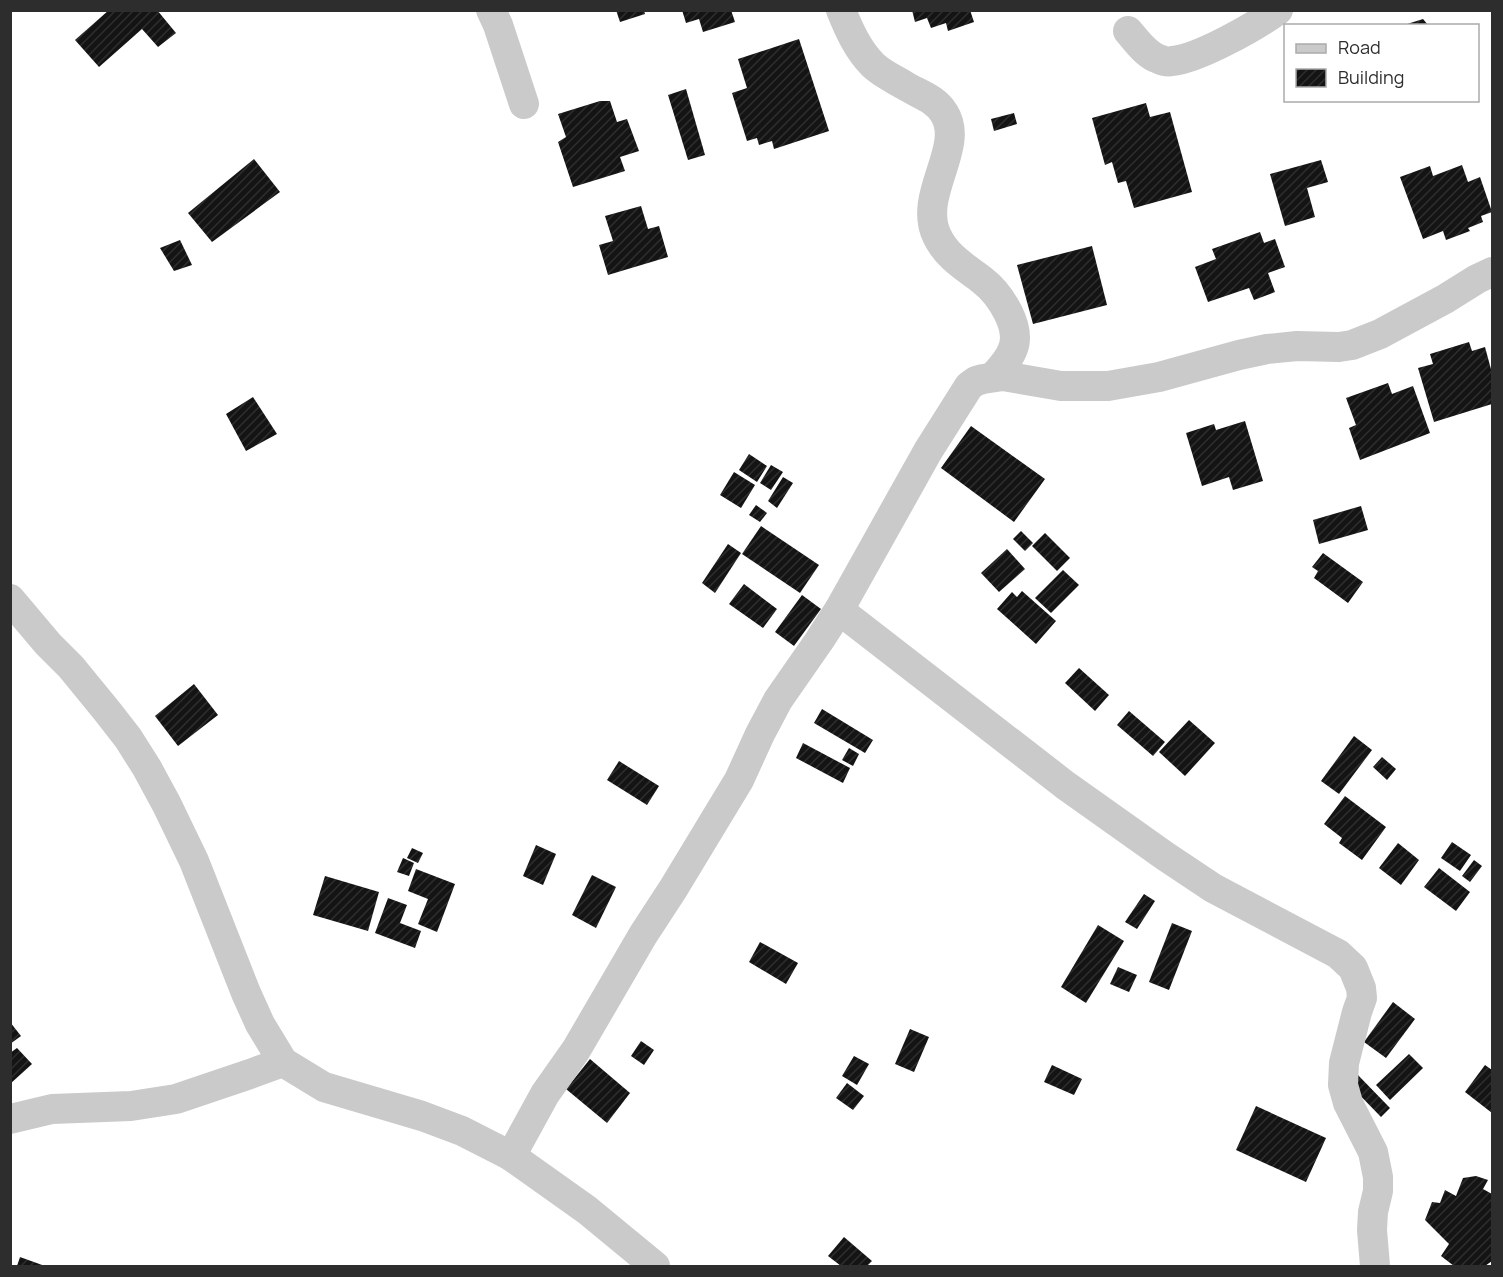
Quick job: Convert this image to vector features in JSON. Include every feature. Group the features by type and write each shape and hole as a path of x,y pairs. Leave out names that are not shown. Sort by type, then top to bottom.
{"street":[{"path":"491,10 524,104"},
{"path":"841,10 860,49 874,66 928,98 939,107 949,124 948,146 931,213 936,235 948,253 984,282 1002,301 1011,319 1016,335 1013,350 993,377"},
{"path":"1128,31 1156,59 1171,62 1185,59 1227,40 1278,10"},
{"path":"511,1156 545,1094 576,1050 643,935 673,890 739,780 778,700 839,610 928,451 969,386 976,381 1003,376 1061,386 1108,386 1159,377 1267,348 1352,345 1380,334 1492,272"},
{"path":"10,599 108,711 147,768 194,861 260,1024 283,1062 324,1087 422,1116 462,1131 511,1156 587,1210 655,1266"},
{"path":"839,610 1065,785 1156,850 1213,888 1338,954 1353,968 1361,988 1362,998 1344,1063 1343,1085 1348,1102 1373,1152 1378,1177 1372,1230 1375,1266"},
{"path":"10,1119 52,1109 130,1106 176,1099 283,1062"}],"building":[{"path":"109,10 157,10 176,33 158,47 142,29 99,67 75,40"},
{"path":"616,10 644,10 645,14 620,22"},
{"path":"682,10 731,10 735,22 703,32 699,19 686,23"},
{"path":"912,10 970,10 974,22 948,31 946,23 931,28 927,18 915,22"},
{"path":"1423,19 1427,24 1407,24"},
{"path":"799,39 829,131 774,149 772,141 759,145 757,138 747,141 732,93 747,88 738,59"},
{"path":"686,89 705,155 688,160 668,95"},
{"path":"600,101 610,101 617,122 627,119 639,151 620,157 625,171 573,187 558,142 566,137 558,114"},
{"path":"1146,103 1150,117 1170,112 1192,192 1134,208 1126,181 1118,183 1112,162 1105,165 1092,118"},
{"path":"1014,113 1017,124 994,131 991,119"},
{"path":"254,159 280,192 212,242 188,213"},
{"path":"1321,160 1328,182 1307,188 1315,217 1285,226 1270,174"},
{"path":"1462,165 1468,182 1480,177 1492,212 1481,216 1483,222 1468,228 1470,231 1446,240 1443,231 1423,239 1400,177 1430,166 1433,176"},
{"path":"641,206 648,229 659,226 668,257 608,275 599,245 613,241 605,216"},
{"path":"1260,232 1264,243 1275,239 1285,267 1268,273 1275,292 1254,300 1249,288 1208,302 1195,267 1216,259 1212,249"},
{"path":"180,240 192,265 174,271 160,248"},
{"path":"1092,246 1107,305 1033,324 1017,265"},
{"path":"1469,342 1472,351 1485,347 1492,373 1492,404 1434,422 1418,368 1433,364 1430,354"},
{"path":"1388,383 1392,394 1413,386 1430,433 1360,460 1349,428 1356,425 1346,398"},
{"path":"253,397 277,434 246,451 226,414"},
{"path":"1245,421 1263,481 1233,490 1229,477 1202,486 1186,433 1214,424 1216,430"},
{"path":"971,426 1045,479 1014,522 941,468"},
{"path":"749,454 767,466 757,482 739,470"},
{"path":"771,465 783,472 771,490 760,483"},
{"path":"734,472 755,485 741,508 720,495"},
{"path":"783,477 793,483 777,508 768,501"},
{"path":"756,505 767,513 760,522 749,515"},
{"path":"1361,506 1368,530 1319,544 1313,520"},
{"path":"761,526 819,565 800,593 742,554"},
{"path":"1021,531 1033,543 1025,551 1013,539"},
{"path":"1045,533 1070,558 1057,571 1032,546"},
{"path":"728,544 741,553 715,593 702,583"},
{"path":"1007,549 1025,569 999,592 981,573"},
{"path":"1323,553 1363,582 1348,603 1314,578 1318,571 1312,567"},
{"path":"1063,570 1079,585 1051,613 1035,598"},
{"path":"744,584 777,609 763,628 729,604"},
{"path":"1022,591 1056,621 1036,644 997,609 1012,592 1017,597"},
{"path":"802,595 821,609 794,646 775,632"},
{"path":"1079,668 1109,695 1095,711 1065,683"},
{"path":"194,684 218,715 178,746 155,716"},
{"path":"822,709 873,740 865,753 814,723"},
{"path":"1129,711 1165,742 1153,756 1117,725"},
{"path":"1189,720 1215,743 1185,776 1159,752"},
{"path":"1354,736 1372,750 1339,794 1321,781"},
{"path":"803,743 850,768 843,783 796,758"},
{"path":"849,748 859,754 853,766 842,760"},
{"path":"1382,757 1396,769 1387,780 1373,767"},
{"path":"619,761 659,786 647,805 607,780"},
{"path":"1345,796 1386,827 1362,860 1339,843 1342,838 1324,824"},
{"path":"1452,842 1471,855 1460,871 1441,858"},
{"path":"1398,843 1419,860 1401,885 1379,868"},
{"path":"536,845 556,854 543,885 523,876"},
{"path":"412,848 423,853 418,863 407,858"},
{"path":"403,858 414,863 409,876 397,872"},
{"path":"1474,860 1482,866 1470,882 1462,876"},
{"path":"1439,868 1470,892 1456,911 1424,887"},
{"path":"416,869 455,884 437,932 418,924 428,899 408,891"},
{"path":"592,875 616,887 596,928 572,915"},
{"path":"325,876 379,892 368,931 313,915"},
{"path":"1144,894 1155,901 1137,929 1125,922"},
{"path":"388,898 407,905 400,923 421,931 415,948 375,933"},
{"path":"1172,923 1192,931 1169,990 1149,982"},
{"path":"1098,925 1124,941 1086,1003 1061,987"},
{"path":"760,942 798,963 786,984 749,962"},
{"path":"1118,967 1137,975 1129,992 1110,984"},
{"path":"1393,1002 1415,1019 1386,1058 1364,1042"},
{"path":"10,1022 21,1036 10,1044"},
{"path":"910,1029 929,1037 914,1072 895,1064"},
{"path":"641,1041 654,1050 644,1065 631,1056"},
{"path":"17,1048 32,1064 10,1084 10,1053"},
{"path":"1409,1054 1423,1068 1390,1100 1376,1085"},
{"path":"854,1056 869,1064 857,1085 842,1076"},
{"path":"590,1059 630,1093 607,1123 566,1089"},
{"path":"1052,1065 1082,1079 1074,1095 1044,1082"},
{"path":"1485,1065 1492,1070 1492,1113 1465,1092"},
{"path":"1356,1073 1390,1108 1381,1117 1347,1082"},
{"path":"847,1083 864,1096 853,1110 836,1098"},
{"path":"1256,1106 1326,1138 1306,1182 1236,1150"},
{"path":"1476,1176 1488,1180 1483,1189 1492,1194 1492,1261 1485,1266 1454,1266 1441,1256 1449,1244 1425,1220 1432,1202 1440,1203 1445,1190 1456,1196 1463,1178"},
{"path":"844,1237 872,1261 867,1266 841,1266 828,1256"},
{"path":"20,1257 45,1266 17,1266"}]}
